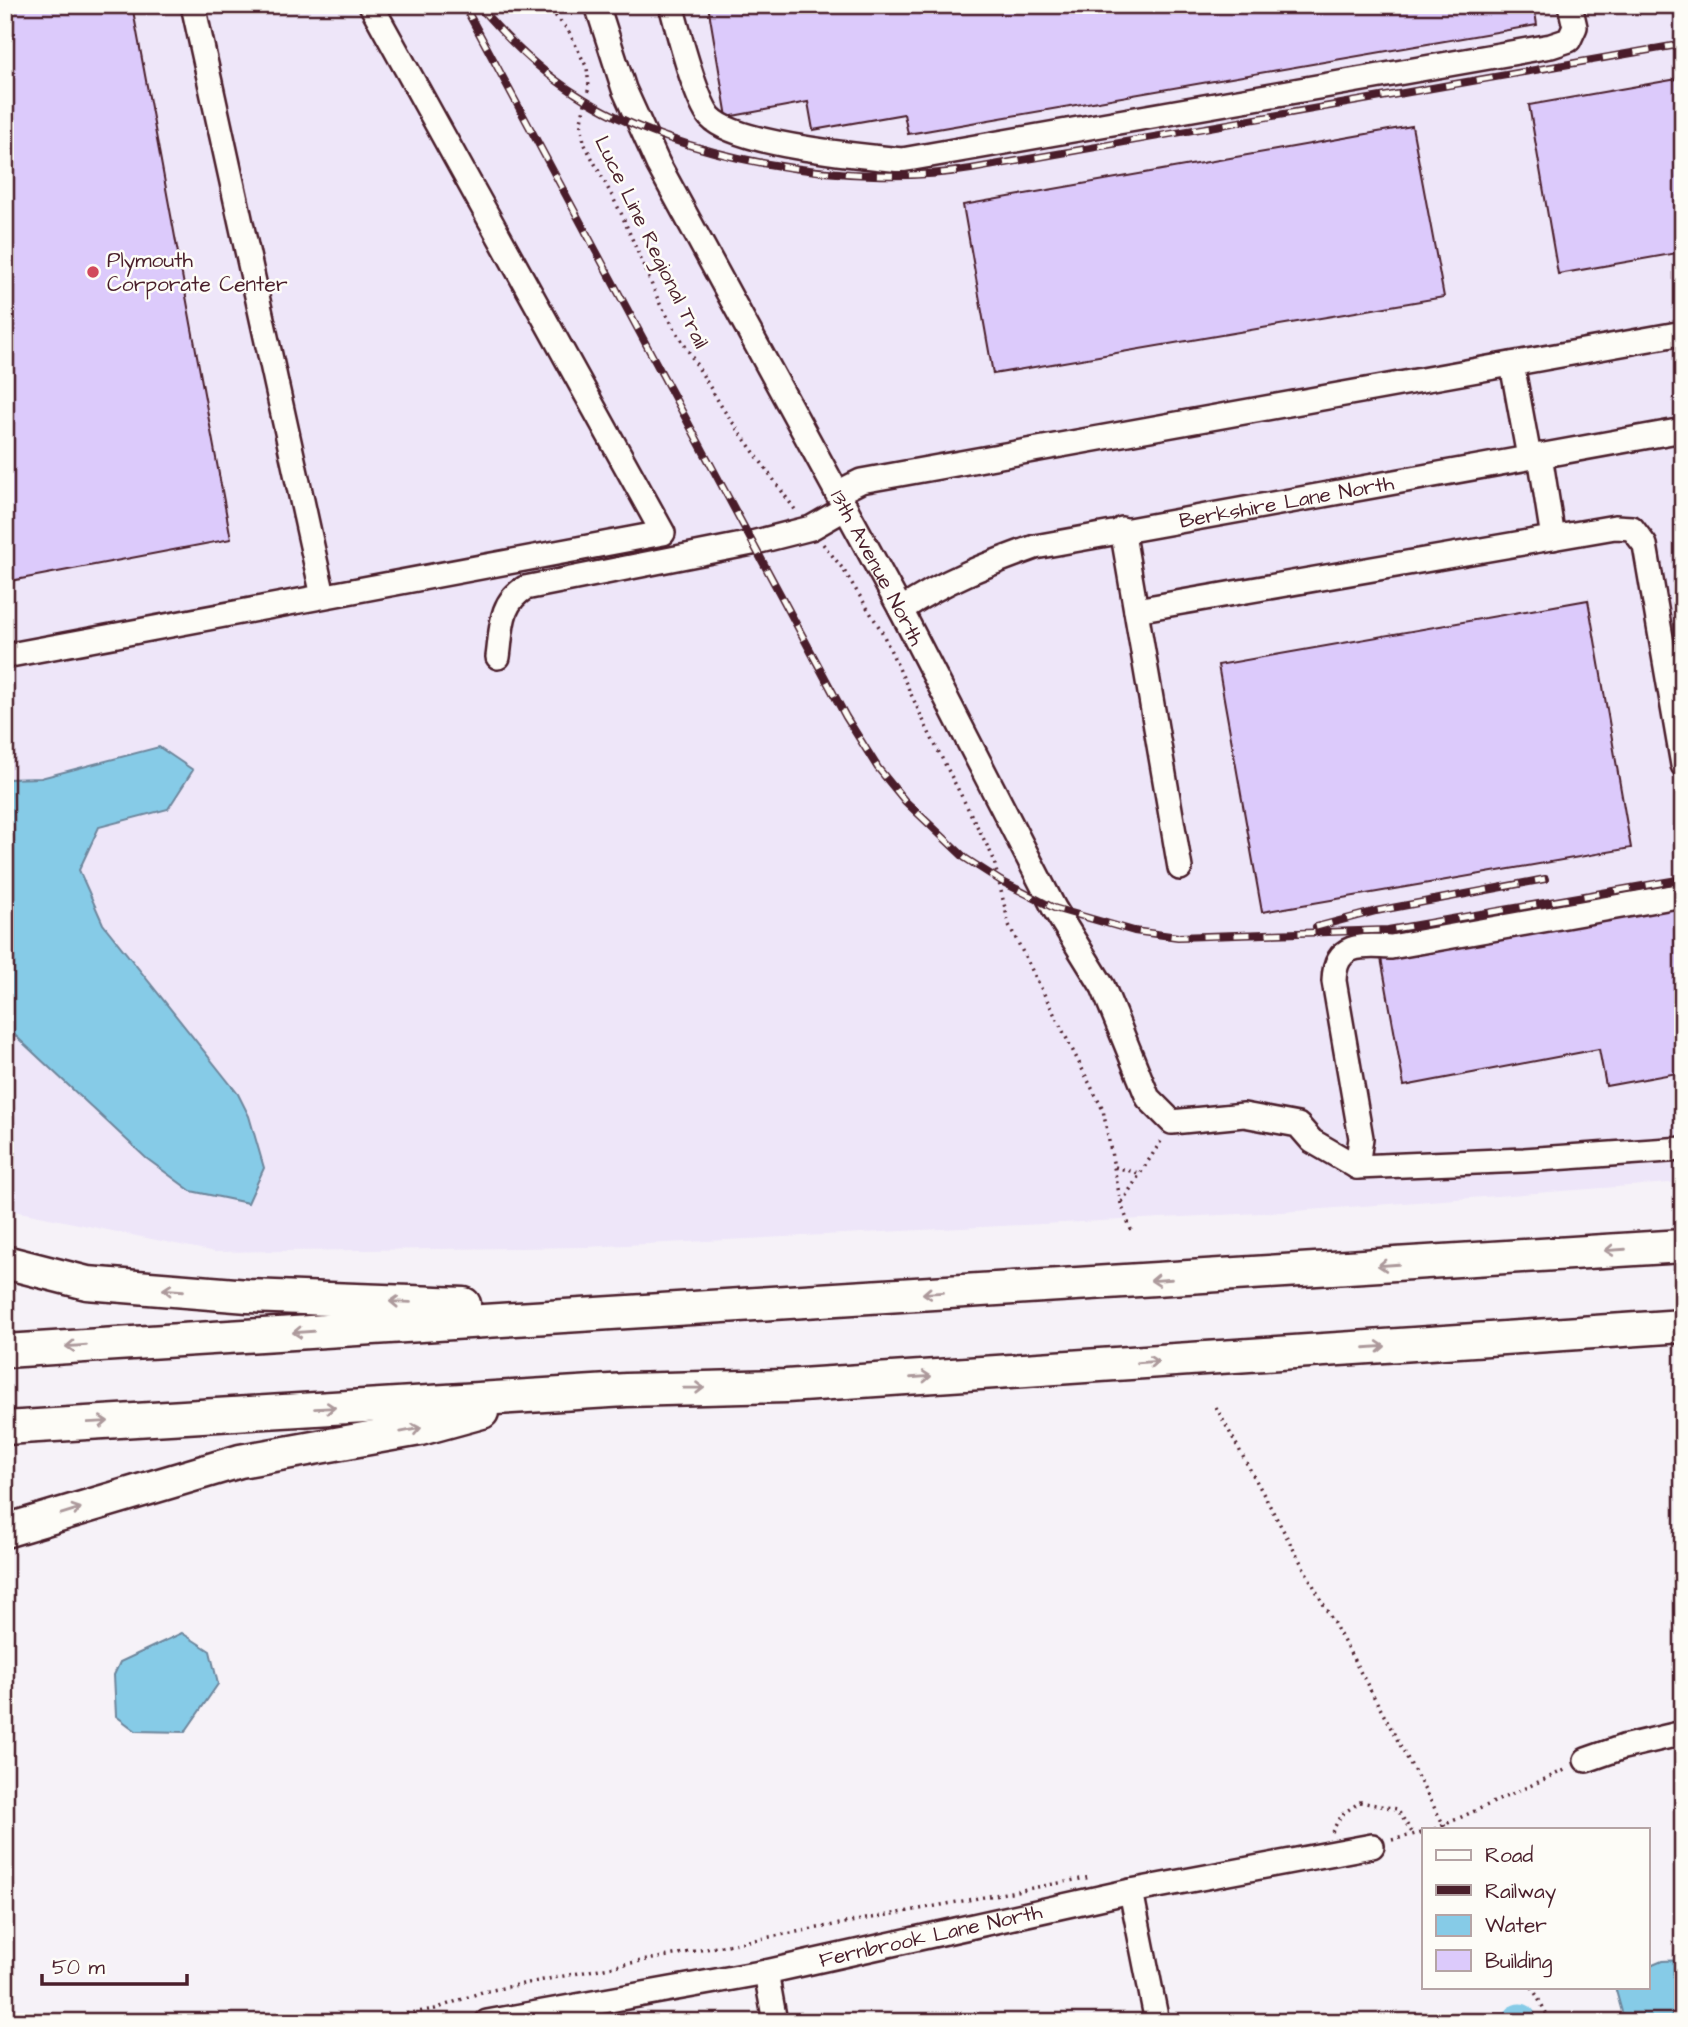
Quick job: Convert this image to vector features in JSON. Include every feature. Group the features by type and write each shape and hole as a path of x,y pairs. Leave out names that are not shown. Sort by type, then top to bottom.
{"highway":[{"path":"5,1351 1683,1246"},
{"path":"5,1262 87,1283 194,1292 640,1311"},
{"path":"5,1428 545,1395 786,1386 1683,1326"},
{"path":"5,1531 240,1461 419,1429 545,1395"}],"street":[{"path":"194,5 323,596"},
{"path":"5,656 663,533 371,5"},
{"name":"13th Avenue North","path":"597,5 624,89 652,151 901,610 1054,908 1103,987 1148,1098 1172,1122"},
{"path":"671,5 683,52 709,115 726,129 825,152 902,160 1551,47 1569,40 1575,27 1570,5"},
{"path":"498,657 504,610 513,595 525,588 752,543 811,528 861,481 1683,334"},
{"path":"1512,364 1553,538"},
{"name":"Berkshire Lane North","path":"901,610 927,592 980,567 1035,547 1122,529 1683,430"},
{"path":"1136,610 1615,527 1632,528 1645,545 1683,765"},
{"path":"1122,529 1180,868"},
{"path":"1357,1167 1361,1138 1334,981 1335,969 1348,950 1358,946 1391,947 1683,895"},
{"path":"1172,1122 1244,1115 1298,1125 1312,1140 1357,1167 1524,1160 1683,1149"},
{"path":"1586,1760 1623,1747 1683,1733"},
{"name":"Fernbrook Lane North","path":"487,2022 766,1972 1131,1891 1372,1846"},
{"path":"1131,1891 1157,2022"},
{"path":"766,1972 775,2022"}],"path":[{"name":"Luce Line Regional Trail","path":"549,6 568,30 587,68 589,87 581,121 584,143 621,213 660,304 696,369 749,449 843,569 881,630 930,737 993,856 1009,925 1103,1110 1121,1204 1132,1232"},
{"path":"1121,1204 1172,1122"},
{"path":"1115,1167 1138,1173"},
{"path":"1216,1407 1445,1828 1586,1760"},
{"path":"1328,1840 1341,1815 1360,1802 1397,1809 1413,1834"},
{"path":"1372,1846 1422,1832"},
{"path":"358,2022 435,2009 482,1993 620,1965 1102,1875"},
{"path":"1533,1988 1551,2022"}],"shaded area":[{"path":"5,5 1683,5 1683,1182 1282,1212 586,1247 215,1252 5,1209"}],"water":[{"path":"159,747 193,770 168,809 99,827 79,870 103,924 238,1094 249,1116 264,1168 248,1203 191,1191 146,1158 5,1026 5,779 41,778"},
{"path":"182,1633 210,1651 218,1684 185,1732 136,1731 116,1716 114,1675 120,1662"},
{"path":"1683,1960 1683,2022 1629,2022 1622,2012 1615,1988 1650,1988 1650,1966 1662,1961"}],"building":[{"name":"Plymouth Corporate Center","path":"5,5 132,5 231,539 5,582"},
{"path":"708,5 1534,5 1537,25 908,134 904,114 813,130 808,102 727,117"},
{"path":"1683,78 1683,252 1558,274 1529,105"},
{"path":"1412,126 1444,297 993,374 963,205"},
{"path":"1588,600 1631,848 1262,912 1218,665"},
{"path":"1683,905 1683,1072 1606,1086 1599,1049 1404,1086 1381,958"}],"railway":[{"path":"464,5 846,717 878,768 905,801 965,858 1001,881 1054,908 1134,931 1178,937 1388,930 1683,879"},
{"path":"478,5 512,42 549,75 617,117 714,152 767,164 873,175 924,174 971,169 1683,44"},
{"path":"1316,927 1376,911 1545,879"}],"place":[{"name":"Plymouth Corporate Center","path":"93,272"}]}
